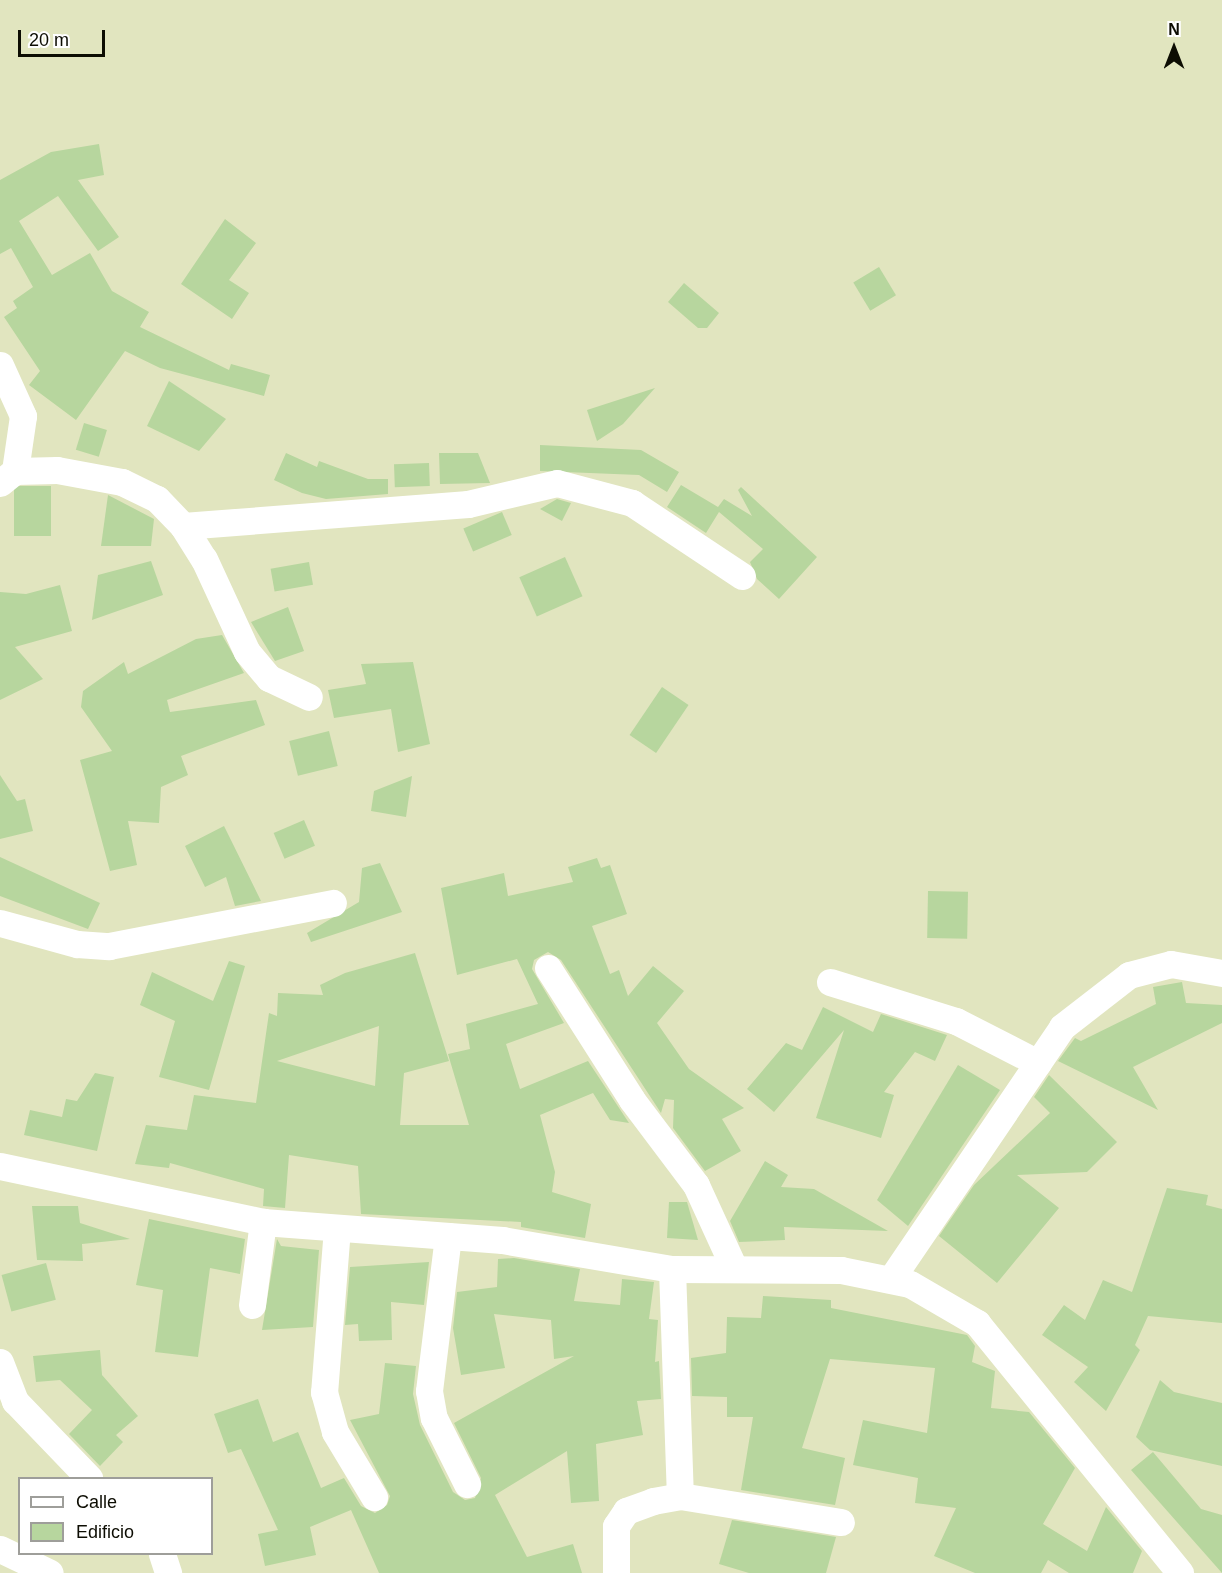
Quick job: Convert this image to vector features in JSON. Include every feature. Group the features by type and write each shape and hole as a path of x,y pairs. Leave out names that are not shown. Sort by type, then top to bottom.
{"street":[{"path":"0,365 22,416 8,477 57,470 122,482 157,499 183,526 247,652 269,678 309,697"},
{"path":"183,526 468,504 557,483 632,503 742,576"},
{"path":"0,923 77,944 109,946 333,903"},
{"path":"891,1279 1062,1027 1129,975 1172,964 1222,973"},
{"path":"548,968 632,1100 696,1185 733,1266"},
{"path":"830,982 956,1021 1038,1063"},
{"path":"0,1166 263,1222 448,1236 672,1269 733,1266 841,1270 891,1279 943,1300 976,1323 1180,1573"},
{"path":"252,1305 263,1222"},
{"path":"337,1228 324,1392 335,1432 374,1497"},
{"path":"448,1236 429,1391 434,1418 468,1484"},
{"path":"672,1269 680,1496"},
{"path":"0,1362 15,1401 87,1477"},
{"path":"616,1573 616,1526 626,1511 680,1496 841,1522"},
{"path":"0,1548 50,1573"},
{"path":"162,1555 168,1573"}],"building":[{"path":"99,144 104,175 78,180 119,237 98,251 58,196 19,221 52,275 90,253 112,291 149,312 140,327 229,370 231,364 270,375 264,396 160,368 125,351 76,420 29,385 40,371 4,317 17,308 13,301 33,287 11,248 0,254 0,180 51,152"},
{"path":"225,219 256,243 229,280 249,293 232,319 181,284"},
{"path":"879,267 896,295 870,311 853,282"},
{"path":"684,283 719,313 707,328 698,328 668,302"},
{"path":"169,381 226,419 199,451 147,426"},
{"path":"655,388 623,424 597,441 587,410"},
{"path":"84,423 107,430 99,457 76,450"},
{"path":"540,445 641,450 679,472 667,492 639,475 540,471"},
{"path":"286,453 317,467 319,461 368,479 388,479 388,494 326,499 302,493 274,480"},
{"path":"439,453 478,453 490,483 440,484"},
{"path":"429,463 430,486 395,487 394,464"},
{"path":"681,485 718,507 724,499 752,516 738,490 741,487 817,557 779,599 757,579 750,562 763,549 719,512 706,533 667,507"},
{"path":"14,486 51,486 51,536 14,536"},
{"path":"108,495 154,519 151,546 101,546"},
{"path":"557,499 571,503 562,521 540,509"},
{"path":"502,512 512,535 473,551 463,528"},
{"path":"565,557 582,596 537,617 519,577"},
{"path":"151,561 163,595 92,620 98,575"},
{"path":"309,562 313,585 275,591 271,569"},
{"path":"60,585 72,631 15,647 43,679 0,700 0,592 26,594"},
{"path":"288,607 304,651 275,661 251,622"},
{"path":"222,635 244,673 167,700 170,712 256,700 265,725 181,756 188,775 161,787 159,823 128,821 137,865 110,871 80,760 112,751 81,707 83,691 124,662 128,674 196,639"},
{"path":"413,662 430,744 398,752 391,709 334,718 328,690 366,684 361,664"},
{"path":"662,687 689,705 656,753 630,735"},
{"path":"329,731 338,766 298,776 289,741"},
{"path":"0,775 17,801 25,799 33,831 0,839"},
{"path":"412,776 406,817 371,811 374,791"},
{"path":"304,820 315,846 285,859 274,833"},
{"path":"224,826 261,901 235,906 226,877 205,887 185,846"},
{"path":"0,857 100,903 88,929 0,896"},
{"path":"597,858 601,868 610,865 627,914 592,926 610,974 619,970 628,996 653,966 684,991 657,1023 689,1069 744,1108 722,1119 741,1151 705,1171 673,1128 674,1100 665,1099 661,1113 561,960 548,952 534,960 532,969 564,1023 506,1044 520,1089 588,1061 629,1123 610,1120 593,1093 540,1115 555,1172 552,1192 591,1204 585,1238 521,1227 521,1222 361,1214 358,1166 289,1155 285,1208 263,1206 264,1189 170,1163 169,1168 135,1164 146,1125 187,1130 194,1095 256,1103 269,1013 277,1016 278,993 323,995 320,985 345,973 415,953 449,1061 404,1073 400,1125 469,1125 448,1054 470,1049 466,1024 538,1004 517,959 457,975 441,888 504,873 508,896 573,882 568,867","holes":["379,1026 375,1086 277,1061"]},
{"path":"380,863 402,912 311,942 307,933 359,902 362,868"},
{"path":"928,891 968,892 967,939 927,938"},
{"path":"229,961 245,966 209,1090 159,1077 175,1021 140,1005 152,972 213,1001"},
{"path":"1182,982 1186,1003 1222,1005 1222,1023 1133,1067 1158,1110 1058,1061 1075,1038 1081,1041 1156,1004 1153,987"},
{"path":"823,1007 873,1032 881,1014 947,1035 935,1061 915,1052 884,1092 894,1095 881,1138 816,1118 844,1030 774,1112 747,1089 786,1043 802,1050"},
{"path":"958,1065 1000,1090 908,1226 877,1200"},
{"path":"95,1073 114,1077 97,1151 24,1135 30,1110 62,1117 66,1099 77,1101"},
{"path":"1049,1075 1117,1142 1087,1172 1017,1175 1059,1208 997,1283 939,1236 974,1185 1050,1113 1034,1097"},
{"path":"765,1161 788,1175 781,1187 814,1189 888,1231 784,1227 785,1240 739,1242 730,1221"},
{"path":"1167,1188 1208,1195 1206,1205 1222,1209 1222,1323 1148,1316 1135,1345 1140,1350 1106,1411 1074,1382 1088,1367 1042,1335 1064,1305 1085,1320 1103,1280 1132,1292"},
{"path":"669,1202 687,1202 698,1240 667,1238"},
{"path":"32,1206 78,1206 80,1223 130,1239 82,1244 83,1261 37,1260"},
{"path":"149,1219 245,1239 240,1274 210,1268 198,1357 155,1352 163,1290 136,1285"},
{"path":"277,1239 281,1246 319,1250 313,1327 262,1330"},
{"path":"514,1258 580,1269 574,1301 620,1305 622,1279 654,1282 649,1319 658,1320 655,1362 659,1361 661,1399 637,1401 643,1435 596,1444 599,1501 571,1503 567,1451 495,1495 527,1557 573,1544 582,1573 379,1573 351,1510 310,1527 316,1555 265,1566 258,1534 278,1530 241,1449 228,1453 214,1414 258,1399 273,1442 298,1432 321,1488 344,1478 361,1506 375,1513 387,1505 390,1496 350,1420 379,1414 385,1363 416,1366 413,1394 420,1425 453,1492 465,1500 475,1498 481,1478 454,1423 574,1356 554,1359 551,1320 494,1314 505,1368 461,1375 453,1328 457,1292 497,1287 498,1259"},
{"path":"429,1262 424,1305 391,1302 392,1340 359,1341 358,1324 345,1325 350,1267"},
{"path":"46,1263 56,1300 11,1312 2,1275"},
{"path":"763,1296 831,1300 831,1308 967,1335 975,1346 972,1362 995,1371 991,1408 1029,1412 1075,1468 1043,1524 1087,1551 1106,1507 1142,1551 1133,1573 1069,1573 1048,1560 1041,1573 975,1573 934,1556 956,1508 915,1503 918,1478 853,1465 863,1420 927,1433 935,1368 830,1359 802,1448 845,1458 835,1505 741,1490 753,1417 727,1417 727,1397 692,1396 691,1358 726,1353 727,1317 761,1318"},
{"path":"100,1350 102,1375 138,1416 116,1435 123,1442 100,1466 69,1434 92,1410 60,1380 36,1382 33,1356"},
{"path":"1160,1380 1174,1392 1222,1403 1222,1466 1150,1450 1136,1437"},
{"path":"1153,1452 1201,1509 1222,1515 1222,1573 1131,1470"},
{"path":"732,1520 836,1537 826,1573 749,1573 719,1564"}]}
